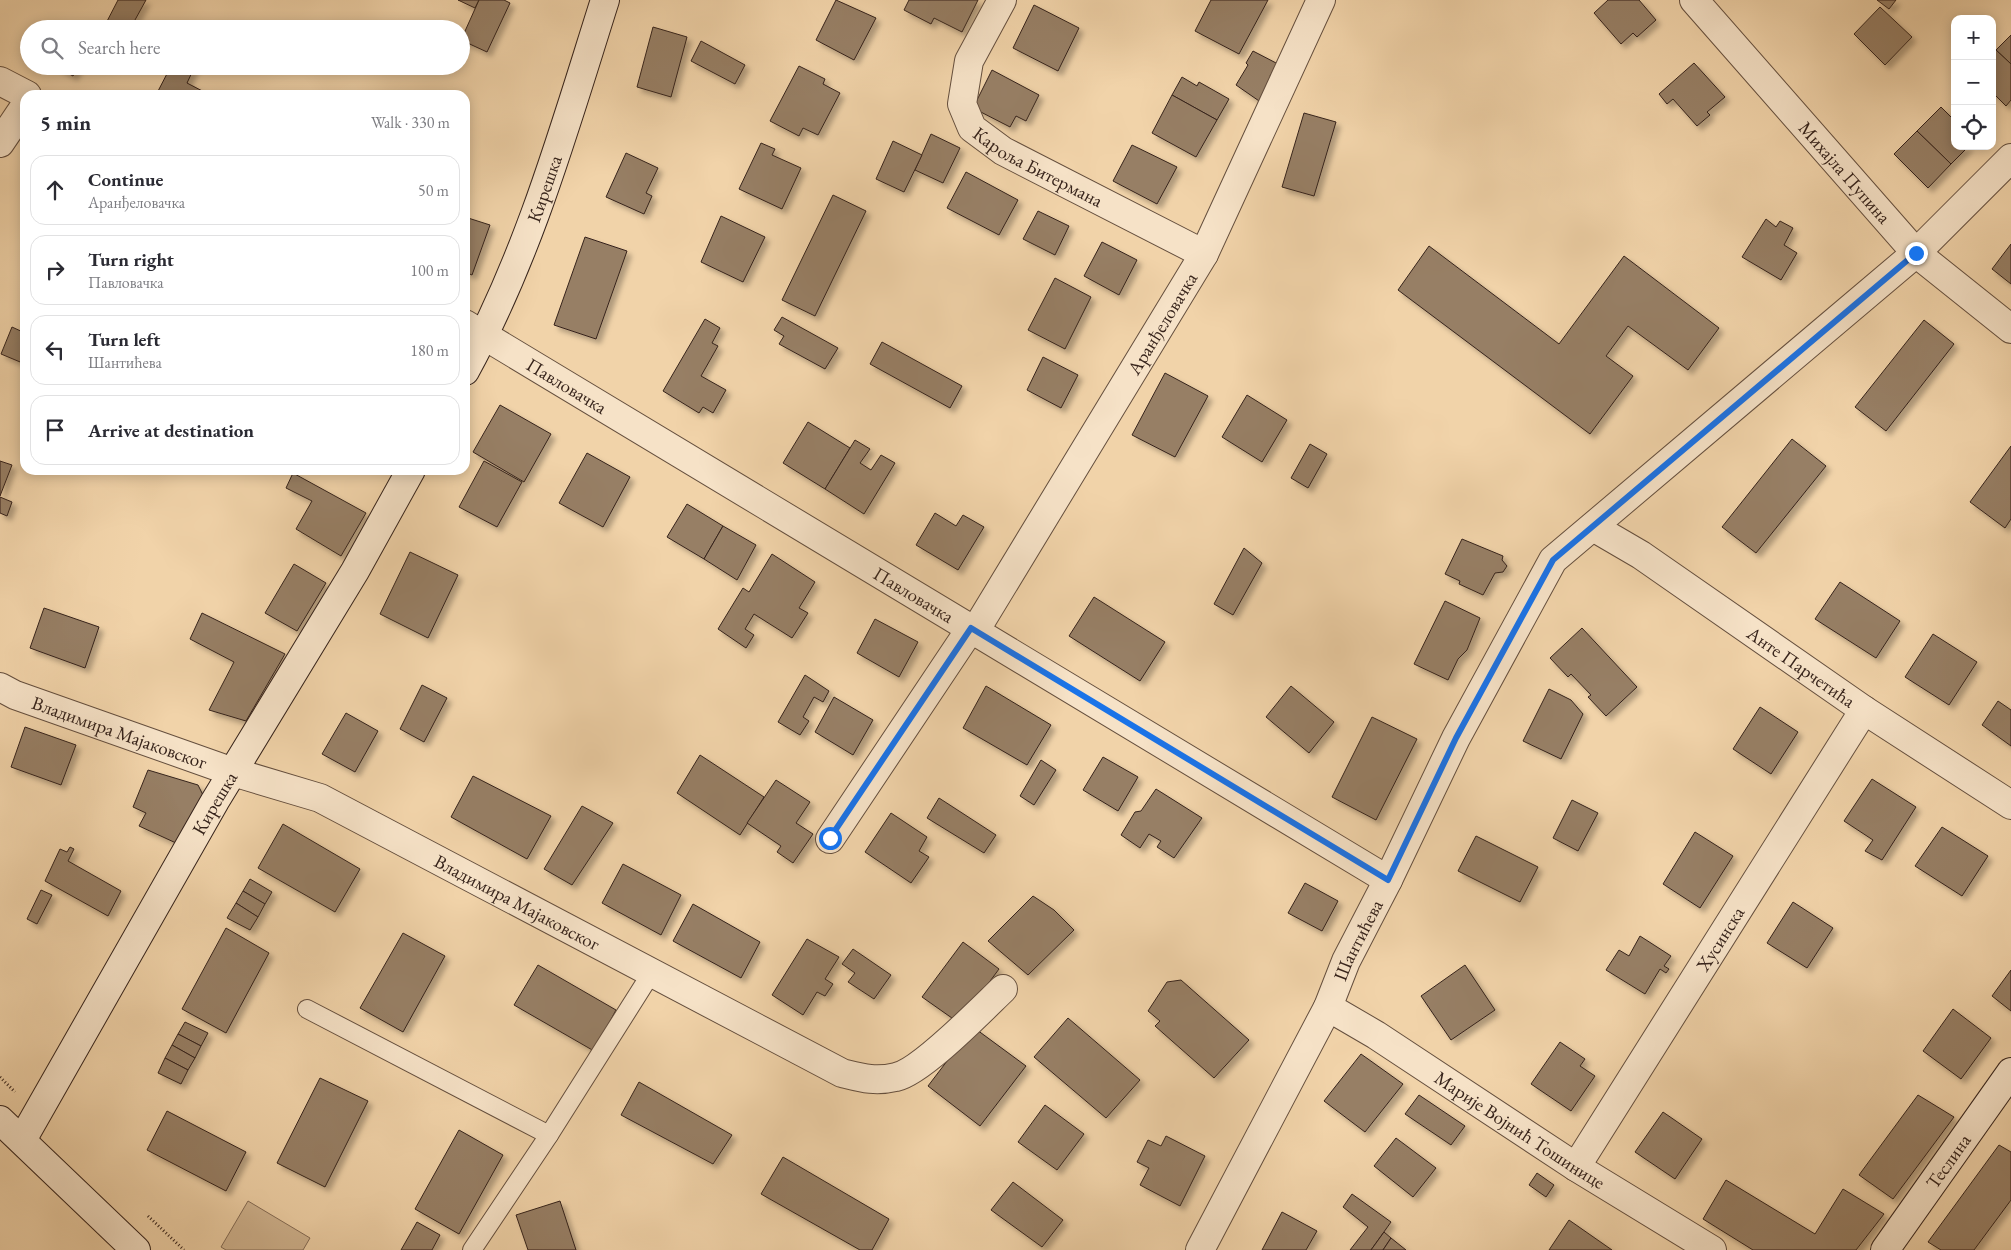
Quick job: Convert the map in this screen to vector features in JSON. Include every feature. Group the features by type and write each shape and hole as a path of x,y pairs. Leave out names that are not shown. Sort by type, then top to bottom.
{"street":[{"name":"Кирешка","path":"470,350 475,329 538,208 604,0"},
{"name":"Кароља Битермана","path":"1002,0 969,61 962,104 972,128 1003,151 1204,254"},
{"name":"Аранђеловачка","path":"830,838 973,629 1204,254 1320,0"},
{"name":"Михајла Пупина","path":"1694,0 1916,253 2011,329"},
{"path":"0,81 20,91"},
{"path":"0,143 20,113"},
{"name":"Шантићева","path":"1200,1250 1328,1007 1346,960 1388,880 1456,738 1553,560 1916,253 2011,158"},
{"name":"Павловачка","path":"475,329 1388,880"},
{"name":"Кирешка","path":"22,1140 233,772 355,571 407,475"},
{"name":"Анте Парчетића","path":"1593,527 1641,555 1864,710 2011,805"},
{"name":"Владимира Мајаковског","path":"0,687 15,695 233,772 320,798 842,1073 869,1080 898,1077 922,1063 1004,989"},
{"name":"Хусинска","path":"1576,1168 1864,710"},
{"name":"Марије Војнић Тошинице","path":"1328,1007 1376,1034 1576,1168 1712,1250"},
{"name":"Теслина","path":"1885,1250 2011,1072"},
{"path":"0,1120 136,1250"}],"lane":[{"path":"472,1250 652,972"},
{"path":"307,1009 548,1135"}],"shaded area":[{"path":"248,1201 310,1238 303,1250 226,1250 221,1247"}],"building":[{"path":"118,0 146,0 135,20 108,20"},
{"path":"458,0 479,0 475,8"},
{"path":"479,0 504,0 510,3 487,52 470,44 470,20"},
{"path":"836,0 876,18 854,60 816,40"},
{"path":"909,0 978,0 962,32 934,18 931,24 904,10"},
{"path":"1211,0 1268,0 1239,54 1195,31"},
{"path":"1608,0 1639,0 1656,20 1637,37 1633,33 1621,44 1594,13"},
{"path":"1877,0 1896,0 1889,9"},
{"path":"1034,5 1079,28 1058,71 1013,48"},
{"path":"1880,7 1912,37 1885,65 1854,34"},
{"path":"653,27 687,37 671,97 637,87"},
{"path":"2011,35 2011,64 1996,50"},
{"path":"701,41 745,65 735,84 691,61"},
{"path":"1996,50 2011,64 2011,100 2006,106 1996,96"},
{"path":"1253,51 1278,64 1270,76 1276,80 1262,103 1236,85 1248,65 1246,63"},
{"path":"1694,63 1725,97 1707,112 1710,115 1697,126 1673,99 1667,104 1659,94"},
{"path":"799,66 825,79 823,84 840,93 818,135 803,128 799,136 770,121"},
{"path":"992,70 1039,95 1026,121 1016,116 1010,127 973,108"},
{"path":"166,75 191,75 187,83 200,90 159,90"},
{"path":"1182,77 1197,86 1199,82 1229,99 1217,120 1172,95"},
{"path":"1172,95 1217,120 1196,157 1152,133"},
{"path":"1941,107 1951,117 1951,150 1965,150 1951,164 1917,131"},
{"path":"1304,113 1336,122 1314,196 1282,187"},
{"path":"1917,131 1951,164 1928,188 1894,154"},
{"path":"931,134 960,148 943,183 915,170"},
{"path":"893,141 922,155 904,192 876,179"},
{"path":"761,143 775,149 772,155 801,168 782,209 739,189"},
{"path":"1132,145 1177,167 1157,204 1113,181"},
{"path":"626,153 658,168 646,193 652,196 644,214 606,197"},
{"path":"966,172 1018,200 999,235 947,208"},
{"path":"833,195 866,211 815,316 782,300"},
{"path":"1038,211 1069,226 1055,255 1023,239"},
{"path":"721,216 765,237 743,282 701,262"},
{"path":"470,219 490,225 472,275 470,274"},
{"path":"1766,219 1776,227 1780,221 1793,228 1784,245 1797,253 1781,280 1742,257"},
{"path":"585,237 627,251 596,339 554,325"},
{"path":"1102,242 1137,260 1119,295 1084,276"},
{"path":"2011,244 2011,284 1992,269"},
{"path":"1429,246 1559,344 1624,256 1719,328 1688,370 1628,326 1606,356 1633,376 1590,434 1398,290"},
{"path":"1055,278 1091,297 1065,349 1028,330"},
{"path":"782,317 838,348 825,369 779,344 784,336 774,330"},
{"path":"705,319 720,328 712,343 718,346 701,376 726,390 713,413 703,407 699,413 663,391"},
{"path":"1924,320 1954,344 1886,431 1855,407"},
{"path":"12,327 20,331 20,362 1,354"},
{"path":"882,342 962,386 950,408 870,364"},
{"path":"1043,357 1078,375 1061,408 1027,390"},
{"path":"1165,373 1208,396 1175,457 1132,435"},
{"path":"1247,395 1287,420 1262,462 1222,437"},
{"path":"500,405 551,434 524,482 473,452"},
{"path":"808,422 850,448 825,489 783,463"},
{"path":"1792,439 1826,466 1756,553 1722,527"},
{"path":"855,440 870,449 860,463 871,470 881,455 895,463 864,514 825,489"},
{"path":"1310,444 1327,454 1308,488 1291,478"},
{"path":"2011,446 2011,519 2005,528 1970,502"},
{"path":"587,453 630,477 603,527 559,503"},
{"path":"0,461 12,465 0,496"},
{"path":"484,461 522,482 497,527 459,507"},
{"path":"292,475 297,475 366,513 341,556 296,529 312,501 286,488"},
{"path":"0,497 12,502 7,516 0,513"},
{"path":"687,504 723,526 704,559 667,537"},
{"path":"935,513 956,526 963,515 984,527 958,570 916,545"},
{"path":"723,526 756,545 737,580 704,559"},
{"path":"1462,539 1503,556 1502,560 1507,566 1503,572 1495,573 1483,595 1459,584 1460,581 1445,574"},
{"path":"1244,548 1262,563 1233,615 1214,604"},
{"path":"410,552 458,575 428,638 380,614"},
{"path":"772,554 815,582 799,608 808,613 792,638 754,614 745,629 754,635 746,648 718,629 743,588 749,592"},
{"path":"294,564 326,583 297,631 265,613"},
{"path":"1840,582 1900,621 1876,658 1815,619"},
{"path":"1094,597 1165,642 1140,681 1069,636"},
{"path":"1445,601 1480,618 1467,650 1458,659 1448,680 1414,664"},
{"path":"44,608 99,627 85,668 30,648"},
{"path":"202,613 285,654 246,721 209,710 234,662 190,639"},
{"path":"875,619 918,642 899,677 857,653"},
{"path":"1582,628 1637,687 1606,716 1588,697 1591,695 1571,674 1568,677 1550,658"},
{"path":"1933,634 1977,662 1949,705 1905,677"},
{"path":"805,675 829,691 823,702 814,697 803,717 809,721 800,735 778,722"},
{"path":"422,685 447,698 424,742 400,729"},
{"path":"986,686 1051,725 1027,765 963,728"},
{"path":"1291,686 1334,722 1309,753 1266,717"},
{"path":"1549,689 1571,700 1583,714 1561,759 1523,741"},
{"path":"834,697 873,720 853,755 815,732"},
{"path":"1998,701 2011,710 2011,746 1982,725"},
{"path":"1760,707 1798,732 1771,774 1733,749"},
{"path":"346,713 378,731 355,772 322,754"},
{"path":"1372,717 1417,739 1376,820 1332,797"},
{"path":"25,727 76,745 61,785 11,767"},
{"path":"700,755 764,797 740,835 677,793"},
{"path":"1103,757 1138,777 1118,811 1083,790"},
{"path":"1041,760 1056,770 1034,805 1020,796"},
{"path":"148,770 198,785 203,795 176,843 139,826 146,813 133,807"},
{"path":"473,776 551,816 527,859 451,817"},
{"path":"1872,779 1916,807 1882,860 1865,851 1873,840 1844,821"},
{"path":"776,780 810,802 796,823 813,834 793,863 777,852 781,846 747,823"},
{"path":"1156,789 1202,818 1174,858 1157,847 1161,841 1149,834 1140,848 1121,835 1135,812 1141,811"},
{"path":"939,798 996,835 984,853 927,818"},
{"path":"1572,800 1598,813 1578,851 1553,838"},
{"path":"582,806 613,823 572,885 544,869"},
{"path":"891,813 927,837 919,851 929,857 911,883 865,852"},
{"path":"283,824 360,869 335,912 258,868"},
{"path":"1942,827 1988,856 1962,896 1915,866"},
{"path":"1695,832 1733,856 1700,908 1663,884"},
{"path":"1476,836 1538,867 1520,902 1458,871"},
{"path":"70,847 74,849 68,861 121,891 108,916 45,881 60,849 67,852"},
{"path":"623,864 681,895 661,935 602,903"},
{"path":"250,879 272,892 265,904 243,891"},
{"path":"1305,883 1338,901 1322,931 1288,913"},
{"path":"41,890 52,895 37,924 27,919"},
{"path":"243,891 265,904 258,917 236,903"},
{"path":"1033,896 1054,910 1074,930 1028,975 988,941"},
{"path":"1793,902 1833,928 1807,968 1767,943"},
{"path":"236,903 258,917 250,930 227,918"},
{"path":"693,904 760,942 741,978 673,941"},
{"path":"226,928 269,953 226,1033 182,1009"},
{"path":"403,933 445,956 403,1032 360,1008"},
{"path":"1640,936 1671,956 1664,966 1669,969 1666,973 1660,969 1645,994 1606,970 1619,950 1629,956"},
{"path":"807,939 839,957 825,979 833,984 825,996 817,992 803,1015 772,995"},
{"path":"963,942 999,969 959,1023 922,997"},
{"path":"853,949 891,975 874,999 848,982 855,973 842,964"},
{"path":"538,965 616,1010 594,1051 514,1005"},
{"path":"1465,965 1495,1010 1451,1040 1421,996"},
{"path":"2011,970 2011,1011 1992,996"},
{"path":"1181,980 1249,1040 1214,1078 1155,1026 1160,1021 1148,1011 1167,982"},
{"path":"1953,1009 1991,1038 1961,1079 1923,1051"},
{"path":"1068,1018 1140,1080 1106,1118 1034,1057"},
{"path":"185,1022 208,1033 201,1046 178,1034"},
{"path":"973,1027 1026,1066 980,1126 928,1086"},
{"path":"178,1034 201,1046 195,1058 172,1045"},
{"path":"1560,1042 1585,1059 1580,1066 1595,1076 1571,1111 1531,1084"},
{"path":"172,1045 195,1058 188,1070 165,1058"},
{"path":"1361,1054 1403,1084 1365,1132 1324,1101"},
{"path":"165,1058 188,1070 181,1084 158,1073"},
{"path":"320,1078 368,1101 325,1187 277,1163"},
{"path":"639,1082 732,1135 713,1164 621,1115"},
{"path":"1419,1095 1465,1126 1451,1145 1405,1114"},
{"path":"1918,1095 1954,1117 1893,1199 1859,1175"},
{"path":"1045,1105 1084,1134 1057,1170 1018,1142"},
{"path":"167,1111 246,1152 226,1191 147,1150"},
{"path":"1663,1112 1702,1139 1675,1179 1635,1152"},
{"path":"459,1130 503,1155 459,1234 415,1209"},
{"path":"1166,1136 1205,1156 1180,1206 1140,1185 1149,1168 1137,1162 1148,1140 1161,1146"},
{"path":"1396,1138 1436,1168 1413,1197 1374,1166"},
{"path":"1999,1145 2011,1152 2011,1200 1974,1250 1941,1250 1928,1242"},
{"path":"783,1157 889,1219 872,1250 860,1250 761,1194"},
{"path":"1537,1173 1554,1185 1546,1197 1529,1185"},
{"path":"1726,1180 1815,1234 1843,1189 1884,1214 1856,1250 1753,1250 1703,1219"},
{"path":"1013,1182 1063,1220 1042,1247 991,1210"},
{"path":"1352,1194 1391,1222 1371,1250 1350,1250 1368,1227 1343,1207"},
{"path":"560,1201 576,1250 528,1250 516,1215"},
{"path":"1282,1212 1317,1231 1306,1250 1262,1250"},
{"path":"1569,1220 1612,1250 1549,1250"},
{"path":"417,1222 440,1235 432,1250 401,1250"},
{"path":"1384,1232 1391,1238 1383,1250 1371,1250"},
{"path":"1391,1238 1406,1250 1383,1250"}],"route":[{"path":"830,838 971,628 1388,880 1456,738 1553,560 1916,253"}]}
